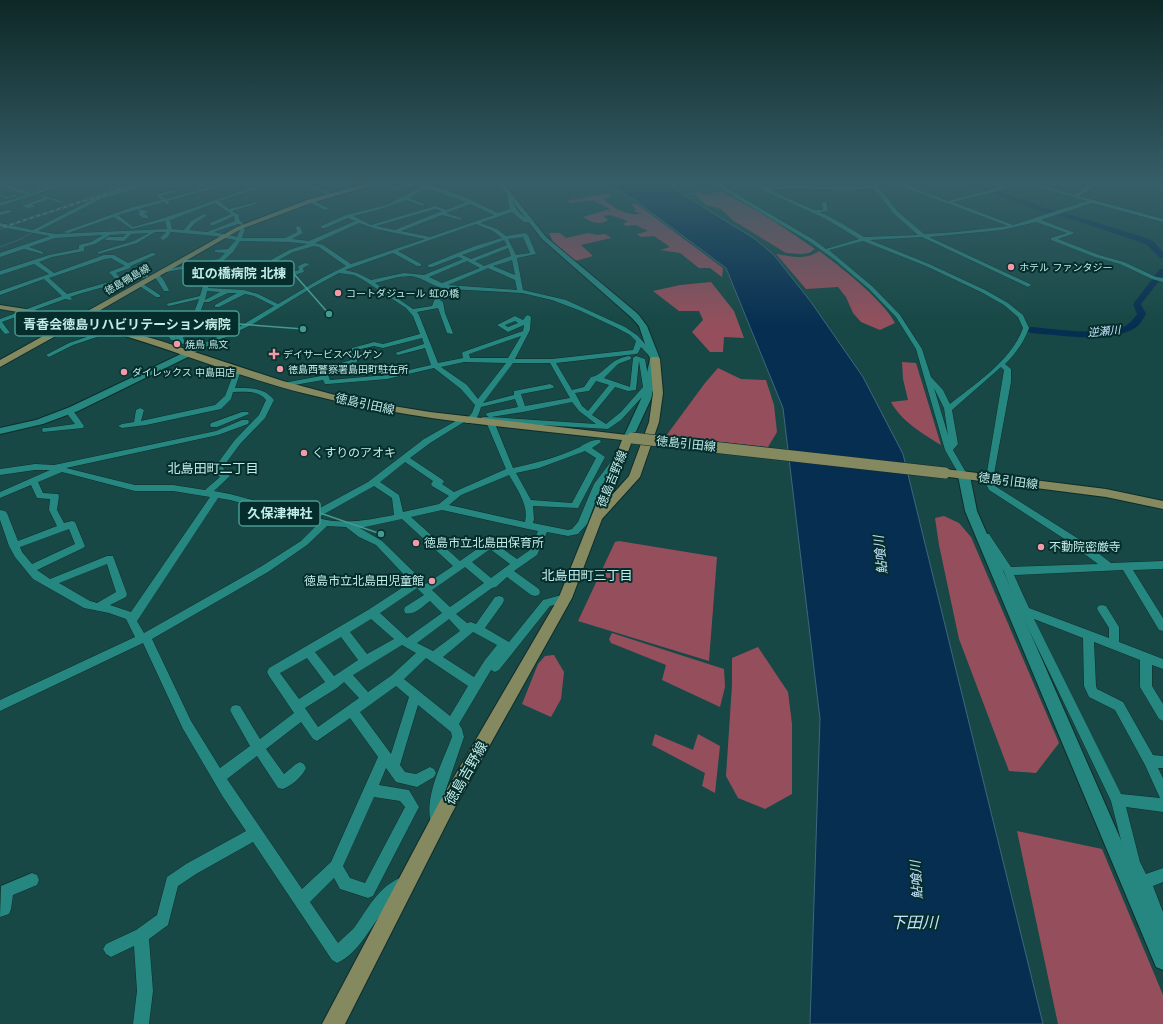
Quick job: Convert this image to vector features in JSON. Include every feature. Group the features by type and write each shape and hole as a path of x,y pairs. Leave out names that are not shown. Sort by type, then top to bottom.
{"main road":[{"name":"徳島鴨島線","path":"0,364 146,276 231,230"},
{"name":"徳島鴨島線","path":"0,359 140,284 220,236"},
{"name":"徳島引田線","path":"0,307 72,320 309,392 387,410 627,443 945,473 1106,493 1163,505"},
{"name":"徳島引田線","path":"0,310 25,312"},
{"name":"徳島引田線","path":"72,320 107,332 187,354"},
{"name":"徳島吉野線","path":"595,521 634,477 654,422 658,393 655,360"},
{"name":"徳島吉野線","path":"333,1024 438,823 565,598 627,443"}],"street":[{"path":"24,230 55,236 110,233 123,230"},
{"path":"33,232 37,230"},
{"path":"16,255 14,254 73,230"},
{"path":"100,239 124,239 130,230"},
{"path":"145,230 186,231 240,239 287,240 312,243 321,246 350,266"},
{"path":"163,238 170,230"},
{"path":"206,234 222,230"},
{"path":"157,313 169,327 173,339 180,338 197,315 213,269 231,251 240,239 243,230"},
{"path":"287,240 300,233 299,230"},
{"path":"161,295 158,273 220,262 261,268 291,251 340,230"},
{"path":"386,230 430,239"},
{"path":"394,232 400,230"},
{"path":"0,431 39,422 69,410 198,349 248,325 337,271 456,230"},
{"path":"371,282 401,274 424,277 444,286 520,292 514,257 504,237 493,230"},
{"path":"0,472 35,467 56,468 135,488 173,488 211,494 325,523 362,525 442,507 528,526 568,533 575,532 582,524 598,484 627,443 646,399 655,360 643,326 635,316 557,250 538,230"},
{"path":"794,230 837,259 871,288 898,316 919,349 949,450 964,476 971,512 1163,960"},
{"path":"848,230 863,239 961,280 997,298 1021,315 1025,320 1026,327 1021,341 1001,364 947,410"},
{"path":"916,230 923,236 1028,285"},
{"path":"829,249 863,239 923,236 992,230"},
{"path":"1065,230 1072,232 1053,239 1097,256 1122,263 1154,278 1163,280"},
{"path":"96,254 129,245 148,236 154,231"},
{"path":"0,273 51,256 82,250 81,246 93,244 110,233"},
{"path":"430,266 504,237 526,235 530,243 533,254 514,257 486,267 444,286 439,296 438,304 450,333"},
{"path":"424,277 446,267 509,246"},
{"path":"0,255 27,248 41,253"},
{"path":"217,251 231,251"},
{"path":"393,251 419,265"},
{"path":"120,281 112,272 128,267 128,265 154,254"},
{"path":"459,255 468,260 518,279"},
{"path":"0,293 104,257 112,256 128,265"},
{"path":"35,262 53,275"},
{"path":"252,267 246,272 282,277 302,270 307,264"},
{"path":"446,267 452,270"},
{"path":"291,270 302,270"},
{"path":"337,271 355,274 371,282 412,311 416,315 435,366 464,387 478,405"},
{"path":"458,273 464,276"},
{"path":"0,321 66,297 120,281 146,276"},
{"path":"45,277 66,297 72,300"},
{"path":"140,284 161,295 169,306 204,295 228,290 256,295 278,306"},
{"path":"204,295 216,296 228,290"},
{"path":"521,291 550,296 571,303 618,326 632,334 655,360"},
{"path":"217,306 244,292"},
{"path":"204,295 216,296"},
{"path":"412,311 438,304"},
{"path":"444,316 452,316"},
{"path":"513,317 526,320 511,331 498,324 513,317"},
{"path":"468,420 511,360 524,335 526,320"},
{"path":"0,324 7,333"},
{"path":"151,331 169,327"},
{"path":"49,355 71,344 107,332"},
{"path":"424,335 383,346 374,344 354,349 355,361 327,369 325,376 328,382 387,377 444,363 469,359 552,361 636,352 641,343"},
{"path":"481,367 469,359 465,353 524,335 532,339"},
{"path":"180,338 181,341 198,349"},
{"path":"571,392 586,390 594,379 599,379 628,389 633,388 637,358 641,343"},
{"path":"398,353 428,345"},
{"path":"599,379 611,365 620,359 637,358 642,360 648,385"},
{"path":"552,361 575,400 584,412 589,414 605,427"},
{"path":"991,472 1007,382 1008,369 1001,364"},
{"path":"122,426 218,406 228,397 238,370"},
{"path":"286,385 325,376"},
{"path":"928,378 937,385 944,396 954,444 949,450"},
{"path":"589,414 613,384"},
{"path":"468,420 605,427 614,424 648,385"},
{"path":"523,410 517,393 550,386"},
{"path":"132,620 211,494 226,476 221,474 219,467 237,443 257,423 268,407 270,400 268,395 263,392 230,390"},
{"path":"478,405 518,396"},
{"path":"309,518 346,499 374,482 427,441 468,420 575,400"},
{"path":"218,406 231,419"},
{"path":"46,430 71,430 80,426 69,410"},
{"path":"137,424 140,410"},
{"path":"0,496 33,481 56,468 218,433 245,418 231,419 214,425"},
{"path":"491,424 510,471 528,503 531,519 528,526"},
{"path":"442,507 458,493 510,471 536,466 597,442"},
{"path":"528,503 575,506 601,457 585,447"},
{"path":"406,458 440,482 435,484 455,496"},
{"path":"33,481 40,496 55,496 54,510 62,528"},
{"path":"374,482 396,497 401,516 462,564 492,584"},
{"path":"989,482 992,488 1068,536 1109,567"},
{"path":"1,511 18,554 37,576 88,605 109,609 130,616 143,638 187,725 255,833 337,955 358,934 383,899 410,877"},
{"path":"971,512 1008,571 1117,800 1134,864 1143,882 1163,932"},
{"path":"0,706 154,634 265,569 304,543 325,523"},
{"path":"14,546 72,524 80,546 30,569"},
{"path":"349,525 362,535 379,543 424,590 466,629"},
{"path":"219,777 258,747 332,684 365,661 405,642 449,614 508,572 534,552 544,528"},
{"path":"451,725 489,663 504,644 471,626 466,629 468,631 429,655 317,735 273,672 372,613 424,590 490,544 517,565"},
{"path":"49,583 110,559 122,594 98,607"},
{"path":"1008,571 1163,565"},
{"path":"1126,566 1163,627"},
{"path":"508,572 535,592"},
{"path":"409,610 424,590"},
{"path":"489,663 495,667 547,603 565,598"},
{"path":"478,630 499,600"},
{"path":"1102,609 1114,627 1114,645"},
{"path":"1026,611 1163,664"},
{"path":"372,613 405,642 429,655 476,685"},
{"path":"343,631 365,661"},
{"path":"1088,635 1090,686 1094,693 1119,706 1149,761 1163,793"},
{"path":"308,651 332,684"},
{"path":"1146,658 1146,687 1163,715"},
{"path":"345,675 367,699"},
{"path":"396,679 456,728 458,737 436,798 438,823"},
{"path":"300,901 336,867 370,790 389,761 415,695"},
{"path":"236,710 258,747 285,787 300,768"},
{"path":"352,710 401,777 416,781 430,774"},
{"path":"1149,761 1163,762"},
{"path":"336,867 345,884 368,891 412,807 404,795 370,790"},
{"path":"1117,800 1163,805"},
{"path":"111,949 140,935 164,920 172,882 191,869 255,833"},
{"path":"1143,882 1163,875"},
{"path":"0,910 4,909 6,891 32,880"},
{"path":"140,935 145,980 144,1014 141,1024"}],"shaded area":[{"path":"646,230 672,230 723,268 722,277 710,268 699,268 680,253 660,250 670,247 654,236 641,237 637,234 648,231"},
{"path":"748,230 787,230 815,249 809,253 786,253"},
{"path":"549,233 560,233 566,238 588,233 597,235 605,234 611,238 581,245 593,256 575,261 554,244"},
{"path":"819,251 849,274 872,295 890,314 895,323 880,330 861,322 853,313 846,297 838,287 806,289 776,254 803,257"},
{"path":"711,282 734,311 744,338 724,337 723,352 710,352 692,332 703,320 699,311 679,311 653,291 680,285"},
{"path":"902,362 916,363 941,445 906,421 891,402 908,400 903,379"},
{"path":"718,368 741,379 766,380 774,405 777,432 768,447 666,436 705,383"},
{"path":"944,516 959,523 971,537 1059,743 1036,773 1009,771 959,639 939,545 935,518"},
{"path":"619,541 717,557 709,661 578,621 615,542"},
{"path":"612,633 724,669 725,687 720,707 662,680 666,665 611,643 609,639"},
{"path":"758,647 788,692 792,724 792,794 765,809 738,798 726,776 732,685 732,658"},
{"path":"554,655 564,672 561,699 551,717 522,704 538,664 545,656"},
{"path":"655,734 693,750 698,734 720,746 715,793 702,786 705,773 652,745"},
{"path":"1017,831 1102,849 1163,995 1163,1024 1058,1024"}],"water":[{"name":"下田川","path":"675,230 740,230 755,239 774,255 811,302 863,377 903,454 1043,1024 810,1024 820,719 783,408 726,268"}],"waterway":[{"name":"逆瀬川","path":"1112,230 1150,243 1163,256"},
{"path":"0,247 21,239 31,233"},
{"name":"逆瀬川","path":"1031,330 1098,334 1112,333 1132,326 1142,314 1137,304 1163,271"}],"place":[{"name":"ホテル ファンタジー","path":"1011,267"},
{"name":"コートダジュール 虹の橋","path":"338,293"},
{"name":"虹の橋病院 北棟","path":"329,314"},
{"name":"青香会徳島リハビリテーション病院","path":"303,329"},
{"name":"焼鳥 鳥文","path":"177,344"},
{"name":"デイサービスベルゲン","path":"274,354"},
{"name":"徳島西警察署島田町駐在所","path":"280,369"},
{"name":"ダイレックス 中島田店","path":"124,372"},
{"name":"くすりのアオキ","path":"304,453"},
{"name":"久保津神社","path":"381,534"},
{"name":"徳島市立北島田保育所","path":"416,543"},
{"name":"不動院密厳寺","path":"1041,547"},
{"name":"徳島市立北島田児童館","path":"432,581"}],"district":[{"name":"北島田町二丁目","path":"213,468"},
{"name":"北島田町三丁目","path":"587,575"}],"water label":[{"name":"鮎喰川","path":"880,555"},
{"name":"鮎喰川","path":"916,880"}]}
